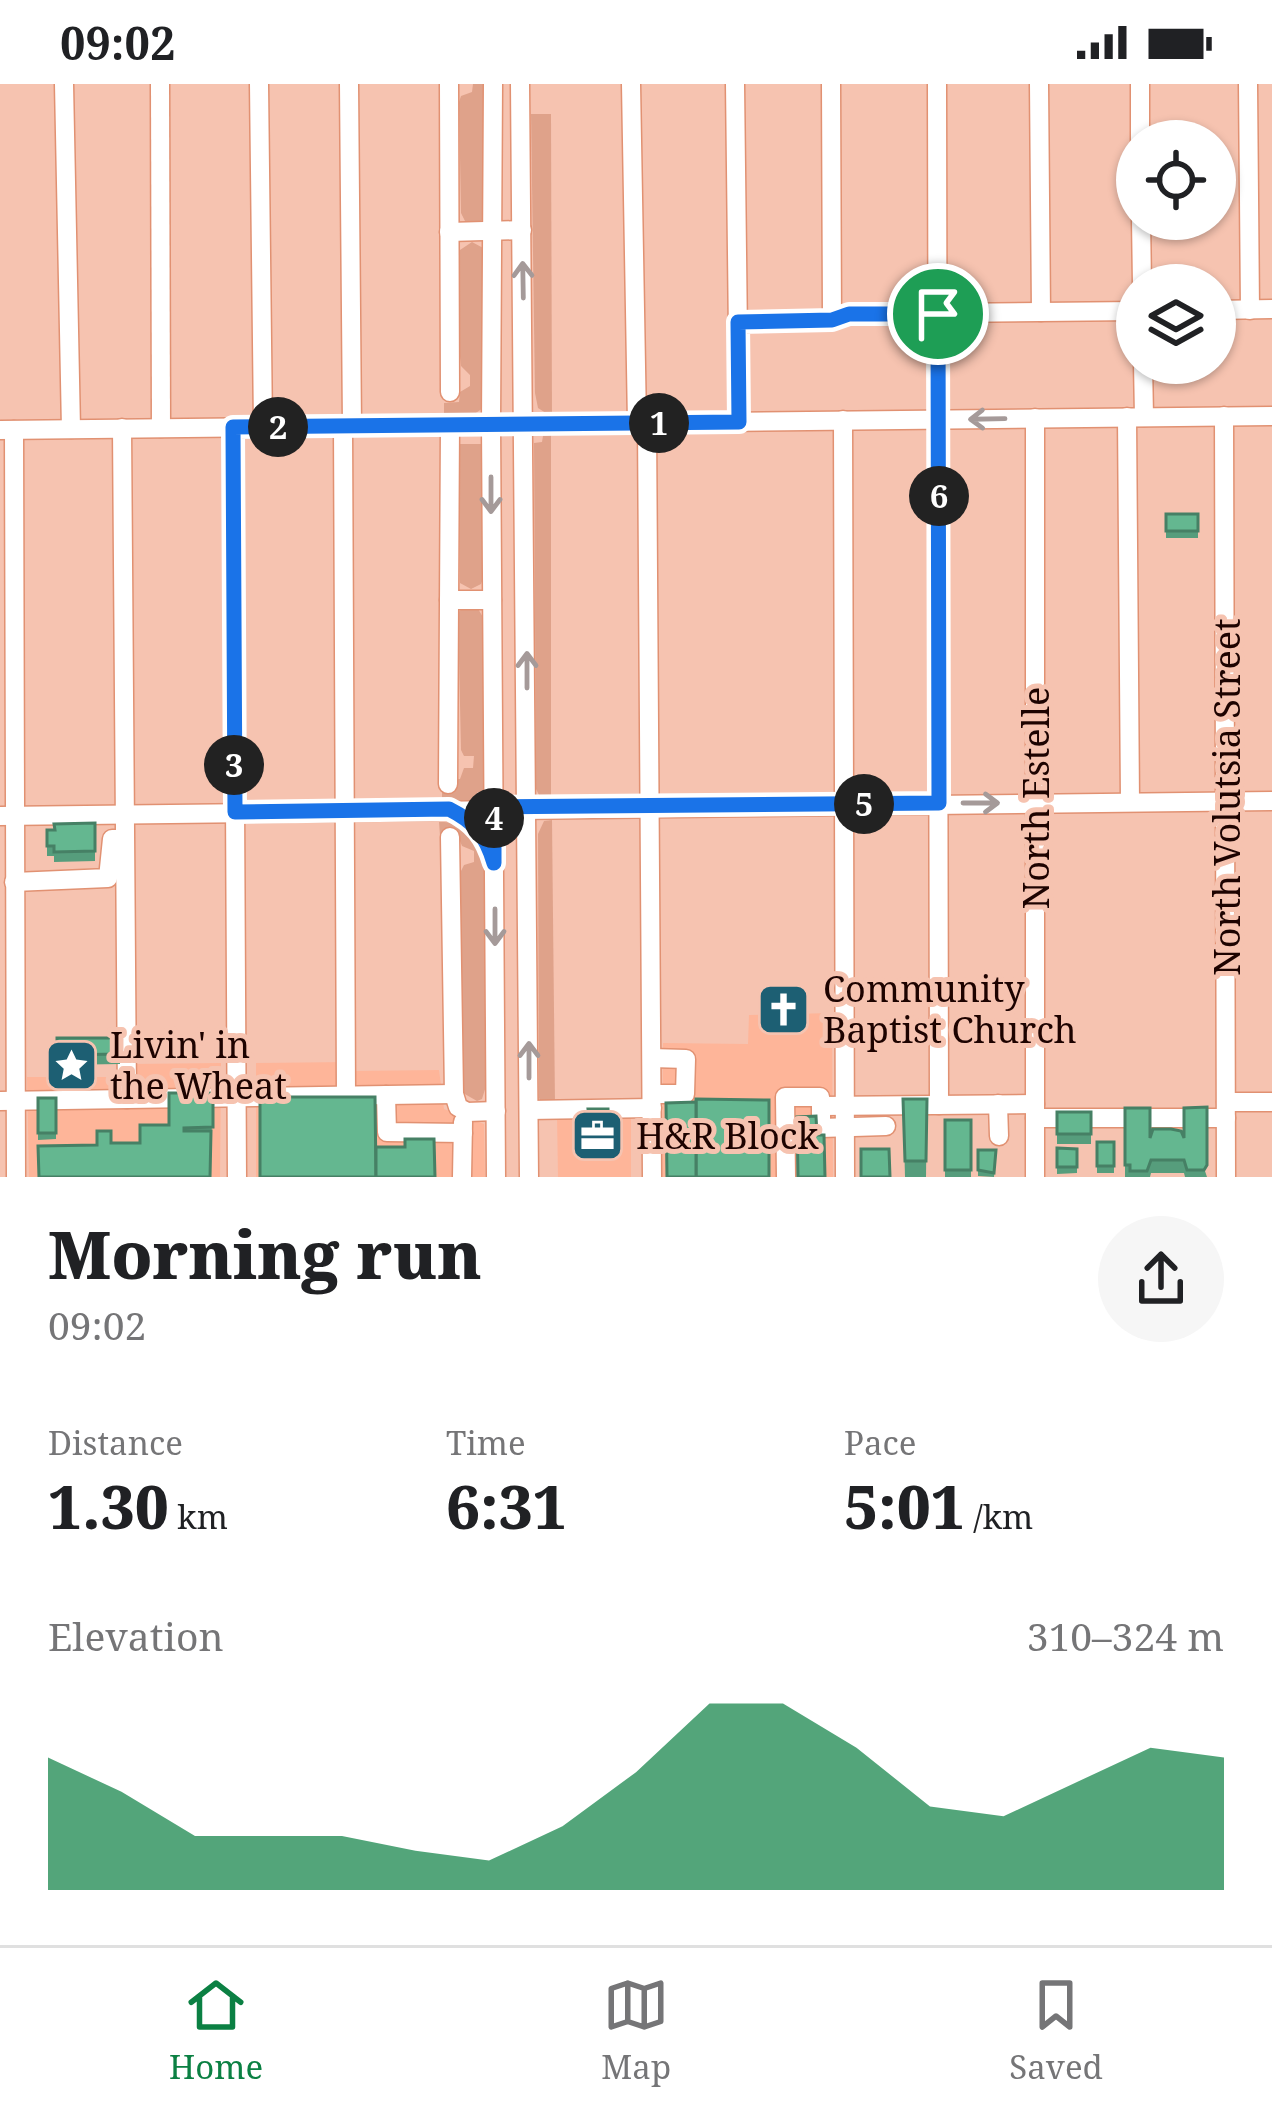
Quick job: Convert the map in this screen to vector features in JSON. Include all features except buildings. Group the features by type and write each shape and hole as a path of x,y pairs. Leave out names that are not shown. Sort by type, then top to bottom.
{"street":[{"path":"64,84 70,429"},
{"path":"160,84 161,428"},
{"path":"259,84 262,427"},
{"path":"346,1095 349,84"},
{"path":"449,84 450,392"},
{"path":"493,84 496,1177"},
{"path":"520,84 529,1177"},
{"path":"632,84 650,806 652,1177"},
{"path":"735,84 739,422"},
{"path":"831,84 832,320"},
{"path":"937,84 939,1105"},
{"path":"1039,84 1041,312"},
{"path":"1140,84 1140,120"},
{"path":"1248,84 1250,310"},
{"path":"449,232 522,230"},
{"path":"1236,310 1272,309"},
{"path":"738,322 832,320 849,314 1116,311"},
{"path":"1130,802 1140,384"},
{"name":"North Volutsia Street","path":"1224,416 1226,1177"},
{"path":"16,1177 8,1101 14,882 7,815 7,430 1272,416"},
{"name":"North Estelle","path":"1035,418 1035,1177"},
{"path":"843,420 845,1177"},
{"path":"448,784 450,425"},
{"path":"233,427 237,1177"},
{"path":"122,428 128,1099"},
{"path":"449,600 492,600"},
{"path":"7,815 1272,801"},
{"path":"449,809 483,834 494,863"},
{"path":"450,837 462,1177"},
{"path":"14,882 108,878 112,839 124,839"},
{"path":"529,1110 685,1094 686,1059 652,1058"},
{"path":"8,1101 386,1095 496,1111"},
{"path":"386,1095 387,1132 463,1133"},
{"path":"786,1177 785,1097 820,1096 821,1127 886,1126"},
{"path":"821,1106 998,1104 1035,1111 1226,1110 1272,1102"},
{"path":"998,1104 999,1136"}],"shaded area":[{"path":"473,84 487,84 486,216 479,223 466,223 461,213 459,102 472,92"},
{"path":"531,114 551,114 552,417 538,408 535,393"},
{"path":"472,242 485,249 483,408 473,415 444,415 444,403 459,402 460,392 470,386 460,357 460,250"},
{"path":"551,435 551,803 542,801 536,789 534,443"},
{"path":"459,444 484,444 484,576 471,589 460,583"},
{"path":"463,607 477,607 484,619 486,792 477,792 477,800 442,800 442,780 460,779 464,768 473,768 474,756 464,756 461,750 458,613"},
{"path":"552,820 555,1104 541,1103 539,1098 538,834 544,821"},
{"path":"439,822 469,830 484,858 486,1086 477,1101 463,1093 461,1081 461,871 474,862 474,851 462,846 458,836 440,836"},
{"path":"832,1013 833,1177 662,1177 663,1043 748,1044 749,1015"},
{"path":"350,1062 351,1071 439,1070 444,1109 484,1124 485,1177 256,1177 256,1063"},
{"path":"221,1063 220,1177 29,1177 27,1077 127,1077 131,1064"},
{"path":"557,1115 631,1115 631,1177 558,1177"}],"place":[{"name":"Community Baptist Church","path":"784,1009"},
{"name":"Livin' in the Wheat","path":"71,1065"},
{"name":"H&R Block","path":"597,1135"}],"route":[{"path":"938,314 939,803 494,807 494,863 483,834 449,809 235,812 233,427 739,422 738,322 938,314"}]}
